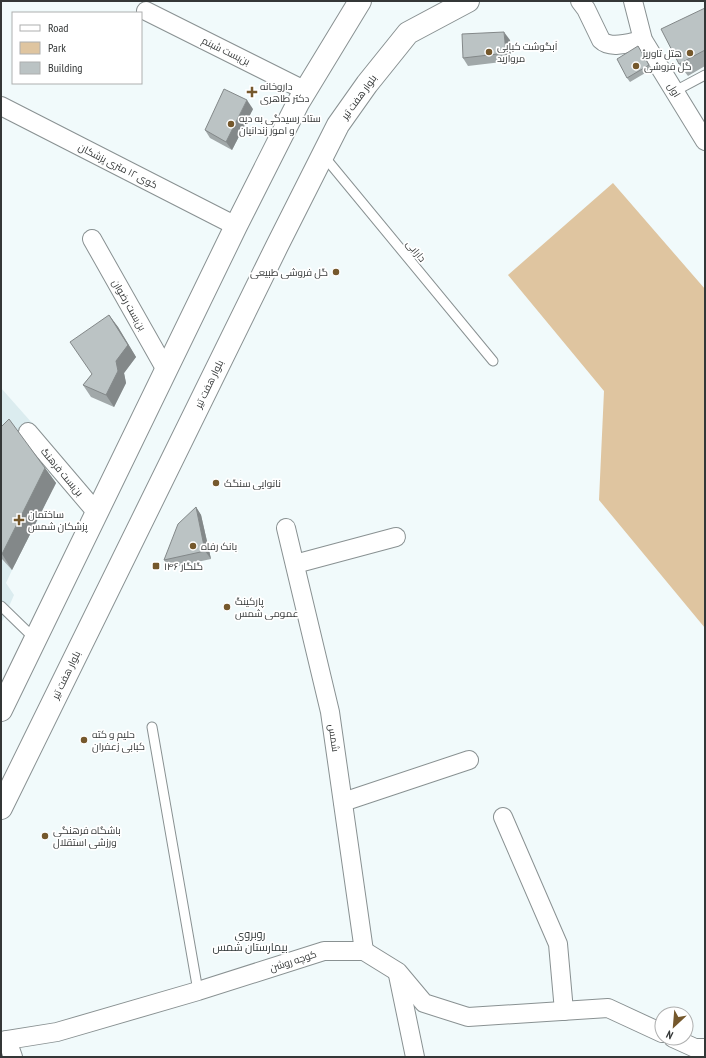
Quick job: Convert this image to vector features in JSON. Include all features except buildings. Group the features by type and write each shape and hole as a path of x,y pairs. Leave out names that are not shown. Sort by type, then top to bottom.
{"highway":[{"path":"4,700 236,226 298,103 360,1"},
{"name":"بلوار هفت تیر","path":"1,808 270,260 338,125 367,84 408,33 467,2"}],"street":[{"path":"580,1 586,9 601,40 605,44 611,46 643,40"},
{"name":"اول","path":"633,1 643,40 705,141"},
{"name":"بن‌بست شبنم","path":"146,11 306,91"},
{"name":"کوی ۱۲ متری پزشکان","path":"1,106 236,226"},
{"name":"بن‌بست رضوان","path":"92,239 166,370"},
{"name":"بن‌بست فرهنگ","path":"28,432 96,513"},
{"name":"شمس","path":"286,528 330,712 364,950"},
{"path":"295,564 396,537"},
{"path":"343,802 470,760"},
{"path":"503,817 558,944 564,1011"},
{"path":"364,950 398,972 424,1004 468,1017 608,1008 654,1029"},
{"name":"کوچه روشن","path":"7,1046 198,991 324,951 364,950"},
{"path":"398,972 415,1057"},
{"path":"691,1046 695,1048 705,1048"}],"lane":[{"path":"675,92 705,75"},
{"name":"دارابی","path":"323,155 493,361"},
{"path":"1,606 35,639"},
{"path":"152,727 198,991"}],"shaded area":[{"path":"1,388 32,423 1,451"},
{"path":"1,558 12,570 6,583 14,595 3,620 1,621"}],"green space":[{"path":"613,183 705,289 705,628 599,500 604,391 508,275"}],"place":[{"name":"آبگوشت کبابی مروارید","path":"489,52"},
{"name":"هتل تاوریژ","path":"690,53"},
{"name":"گل فروشی","path":"636,66"},
{"name":"داروخانه دکتر طاهری","path":"252,92"},
{"name":"ستاد رسیدگی به دیه و امور زندانیان","path":"231,124"},
{"name":"گل فروشی طبیعی","path":"336,272"},
{"name":"نانوایی سنگک","path":"216,483"},
{"name":"ساختمان پزشکان شمس","path":"19,520"},
{"name":"بانک رفاه","path":"193,546"},
{"name":"گلگار ۱۴۶","path":"156,566"},
{"name":"پارکینگ عمومی شمس","path":"227,607"},
{"name":"حلیم و کته کبابی زعفران","path":"84,740"},
{"name":"باشگاه فرهنگی ورزشی استقلال","path":"45,836"}],"district":[{"name":"روبروی بیمارستان شمس","path":"250,940"}]}
